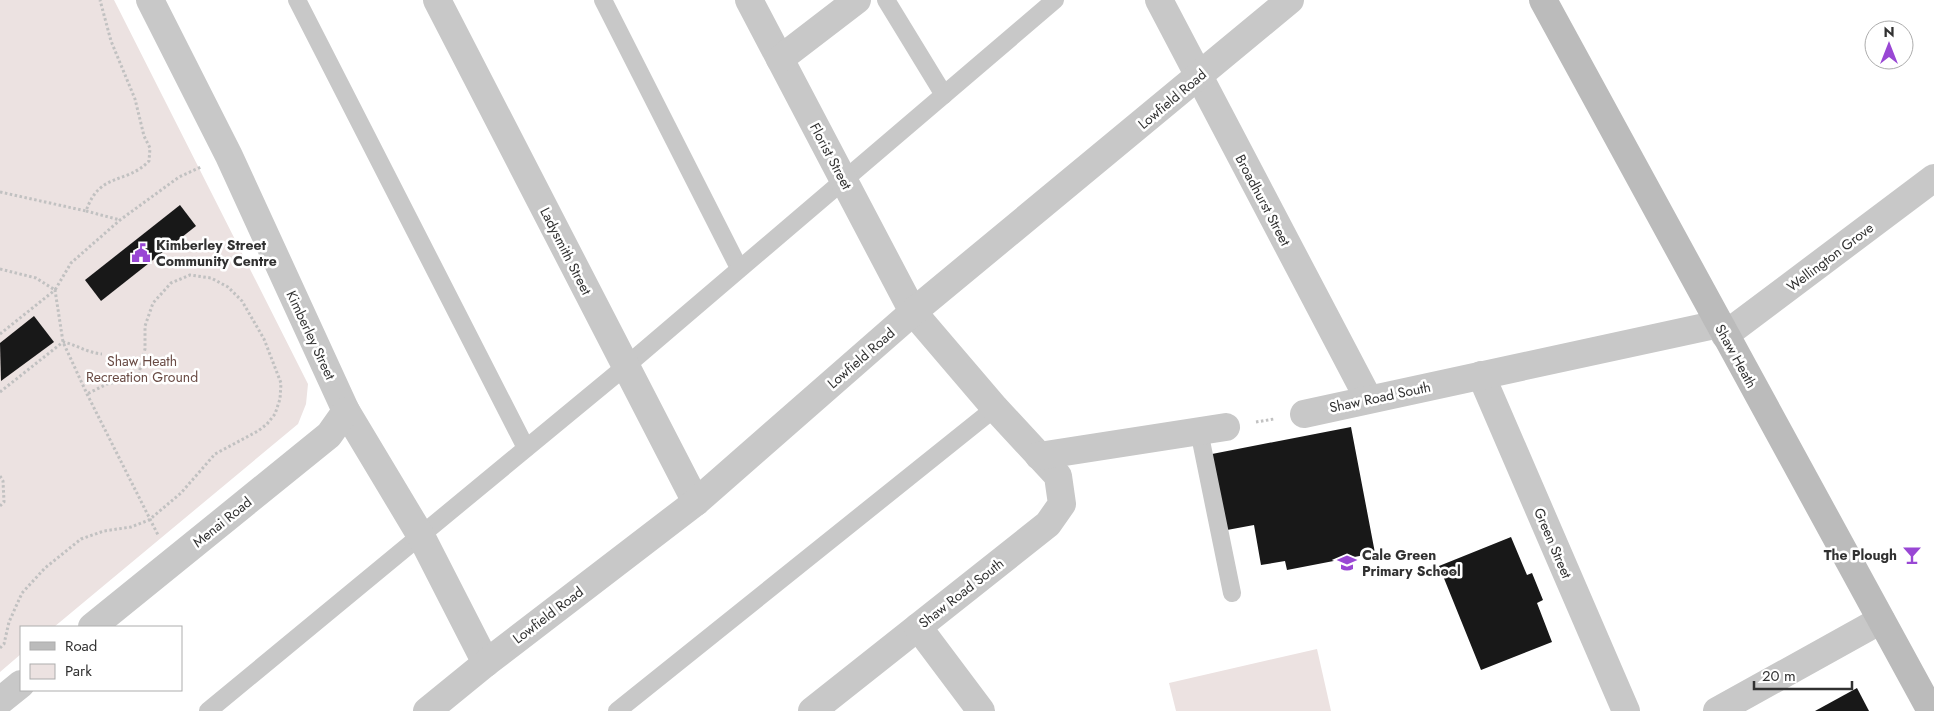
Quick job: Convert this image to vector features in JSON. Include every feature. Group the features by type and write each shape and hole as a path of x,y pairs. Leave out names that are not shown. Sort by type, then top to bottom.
{"main road":[{"name":"Shaw Heath","path":"1543,0 1930,711"}],"street":[{"name":"Kimberley Street","path":"150,0 229,156 346,411 421,536 486,663"},
{"name":"Ladysmith Street","path":"437,0 696,502"},
{"name":"Florist Street","path":"749,0 913,312"},
{"path":"780,60 857,0"},
{"name":"Broadhurst Street","path":"1159,0 1198,78 1368,398"},
{"name":"Lowfield Road","path":"427,711 486,663 696,502 913,312 1290,0"},
{"name":"Wellington Grove","path":"1722,330 1931,189"},
{"name":"Shaw Road South","path":"812,711 1048,524 1062,504 1058,476 995,408 913,312"},
{"name":"Shaw Road South","path":"1304,414 1368,398 1481,375 1722,330"},
{"name":"Green Street","path":"1481,375 1626,711"},
{"name":"Menai Road","path":"93,626 329,435 346,411"},
{"path":"1040,456 1226,426"},
{"path":"1717,711 1881,620"},
{"path":"918,627 981,711"},
{"path":"0,701 20,685"}],"lane":[{"path":"297,0 526,448"},
{"path":"603,0 739,268"},
{"path":"886,0 944,94"},
{"path":"208,711 626,366 1055,0"},
{"path":"617,711 995,408"},
{"path":"1199,431 1232,593"}],"path":[{"path":"86,211 92,196 104,184 139,172 149,161 150,148 144,136 135,99 111,41 100,0"},
{"path":"0,334 56,290 71,263 120,220 179,177 229,156"},
{"path":"0,192 120,220"},
{"path":"0,270 36,278 56,290"},
{"path":"0,648 4,644 9,622 22,593 45,568 81,539 104,531 131,528 149,520 181,493 214,454 258,431 274,414 280,399 281,383 264,338 242,301 228,287 211,278 190,275 171,284 153,304 145,326 144,349 138,377 107,384 87,394"},
{"path":"56,290 63,342 149,520"},
{"path":"63,342 77,345 93,354 102,354"},
{"path":"0,392 63,342"},
{"path":"1226,426 1304,414"},
{"path":"0,476 3,481 4,502 0,506"}],"green space":[{"name":"Shaw Heath Recreation Ground","path":"0,0 114,0 308,384 306,404 298,424 55,626 20,626 20,655 0,672"},
{"path":"1317,649 1331,711 1176,711 1169,683"}],"building":[{"name":"Kimberley Street Community Centre","path":"180,205 196,226 101,301 85,280"},
{"path":"34,316 54,342 1,381 0,343"},
{"path":"1351,427 1375,553 1287,570 1285,561 1261,565 1254,525 1227,530 1212,454"},
{"path":"1511,537 1527,575 1532,573 1543,600 1537,603 1552,642 1481,670 1439,566"},
{"path":"1857,688 1869,711 1815,711"}],"place":[{"name":"Kimberley Street Community Centre","path":"141,253"},
{"name":"The Plough","path":"1912,555"},
{"name":"Cale Green Primary School","path":"1347,563"}]}
